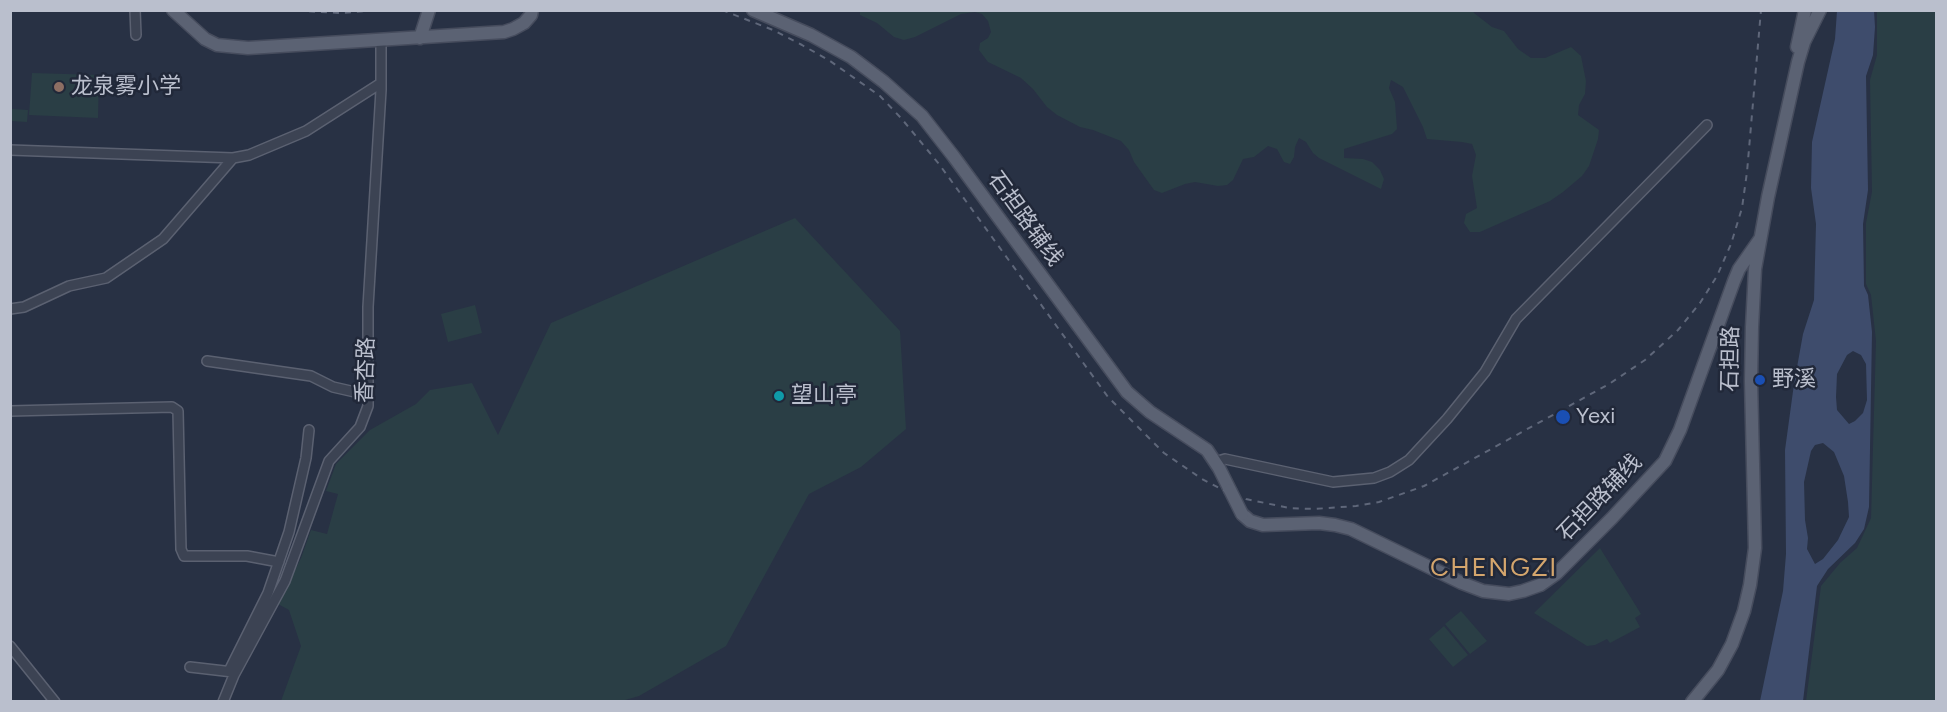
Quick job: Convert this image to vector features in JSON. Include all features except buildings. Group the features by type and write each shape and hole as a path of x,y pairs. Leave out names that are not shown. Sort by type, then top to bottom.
{"main road":[{"path":"172,10 205,39 217,45 248,48 504,32 524,23 532,10"},
{"path":"420,38 429,10"},
{"name":"石担路辅线","path":"753,10 812,35 851,57 884,82 922,116 1127,392 1150,412 1207,450 1242,514 1250,521 1263,525 1319,523 1351,529 1483,591 1509,594 1523,591 1540,585 1557,573 1665,461 1680,430 1739,269 1760,239"},
{"path":"1798,63 1797,42 1805,10"},
{"name":"石担路","path":"1692,702 1718,670 1732,644 1750,585 1755,548 1752,327 1755,269 1798,63 1804,42 1820,10"}],"street":[{"path":"135,10 136,35"},
{"name":"香杏路","path":"224,702 232,672 285,581 329,461 360,427 368,406 368,307 381,83 381,40"},
{"path":"10,150 233,159 249,155 306,131 381,83"},
{"path":"1215,462 1225,459 1333,482 1374,478 1390,472 1409,460 1447,419 1485,372 1516,319 1707,125"},
{"path":"10,309 24,307 69,286 106,278 163,239 233,159"},
{"path":"207,361 311,376 333,387 368,395"},
{"path":"10,411 172,407 178,411 181,549 184,556 247,556 279,562"},
{"path":"190,667 232,672 268,593 289,532 306,458 309,430"},
{"path":"10,646 55,702"}],"shaded area":[{"path":"860,11 1473,11 1492,27 1504,31 1518,49 1531,58 1545,58 1571,47 1581,56 1586,81 1585,94 1579,105 1578,115 1599,130 1598,139 1589,166 1582,176 1563,192 1550,201 1480,232 1470,232 1464,223 1466,214 1477,208 1472,176 1476,155 1472,144 1427,139 1403,87 1391,80 1389,88 1395,102 1397,129 1392,134 1344,149 1344,158 1372,162 1380,170 1384,179 1381,189 1319,158 1306,142 1299,138 1290,164 1284,162 1277,149 1268,146 1254,157 1243,159 1233,180 1227,185 1218,186 1195,182 1162,193 1154,190 1121,141 1080,127 1057,115 1021,78 988,62 979,50 980,43 988,38 991,32 988,21 982,14 975,12 961,14 915,37 904,40 894,37 877,23 860,15"},
{"path":"1877,11 1936,11 1936,701 1806,701 1821,586 1840,563 1857,548 1871,518 1876,341 1871,295 1866,284 1866,223 1872,192 1870,80 1877,55"},
{"path":"32,73 99,75 98,118 29,115"},
{"path":"12,109 28,110 27,122 11,121"},
{"path":"795,218 900,331 906,429 861,467 809,494 726,646 639,696 618,702 281,701 301,646 289,610 278,604 301,558 311,530 327,534 338,494 326,491 336,464 370,430 416,404 430,390 472,383 498,435 551,323"},
{"path":"475,305 482,333 448,342 441,314"},
{"path":"1600,548 1641,614 1635,618 1640,627 1610,643 1607,639 1587,646 1534,613"},
{"path":"1461,611 1487,641 1470,654 1445,624"},
{"path":"1444,626 1468,655 1453,667 1429,639"}],"water":[{"path":"1837,11 1874,11 1873,55 1866,76 1868,190 1863,224 1864,286 1868,295 1872,332 1869,507 1864,529 1855,543 1828,569 1817,586 1803,701 1760,701 1783,591 1786,554 1785,450 1803,334 1814,300 1816,224 1811,188 1812,142 1835,39","holes":["1853,351 1861,355 1866,364 1867,400 1863,413 1849,424 1837,410 1837,374 1847,355","1823,443 1834,452 1844,476 1849,517 1838,540 1823,559 1815,564 1807,549 1804,482 1811,451 1815,445"]}],"railway":[{"path":"285,10 340,13 380,10"},
{"path":"722,10 773,30 802,45 830,61 880,96 939,164 1108,397 1164,453 1202,479 1246,499 1289,508 1314,509 1379,502 1424,486 1609,384 1645,360 1678,330 1700,303 1717,276 1731,244 1742,208 1761,10"}],"place":[{"name":"龙泉雾小学","path":"59,87"},
{"name":"野溪","path":"1760,380"},
{"name":"望山亭","path":"779,396"},
{"name":"Yexi","path":"1563,417"}],"district":[{"name":"CHENGZI","path":"1494,568"}]}
